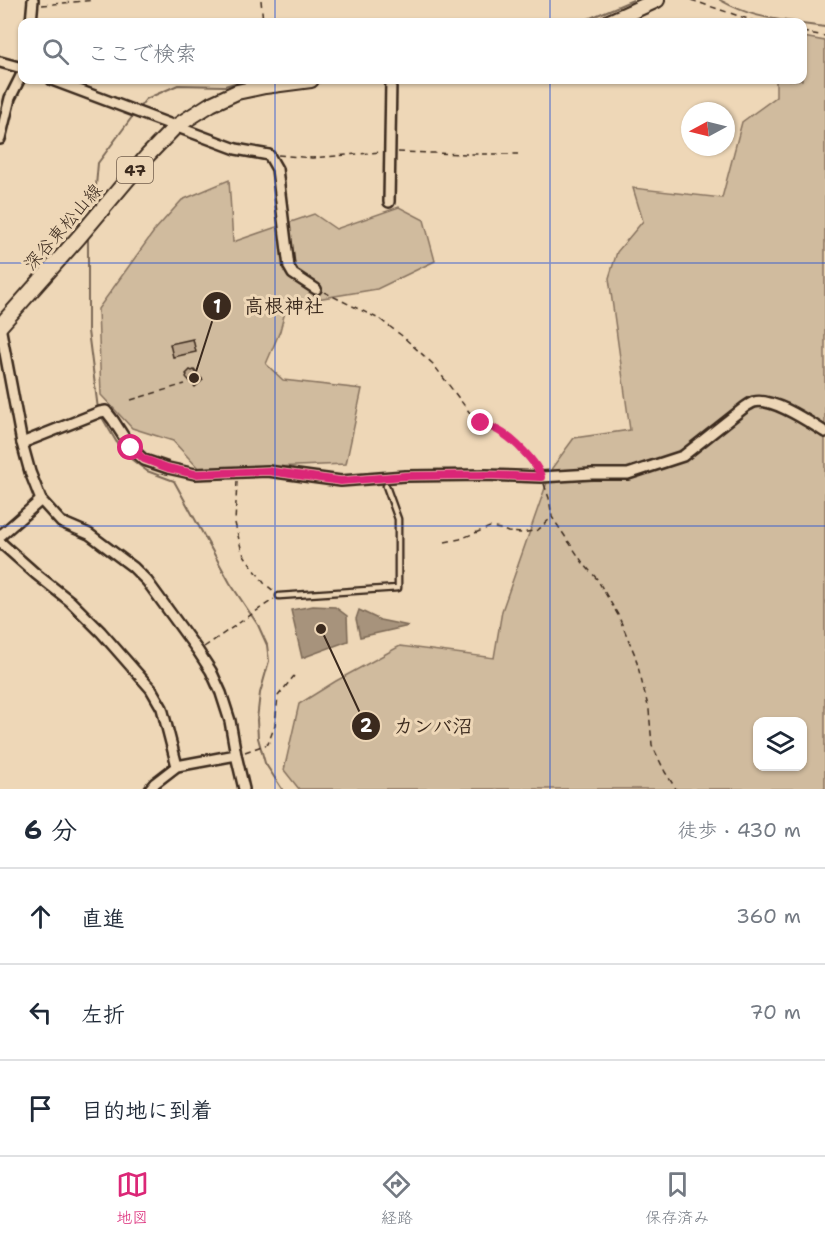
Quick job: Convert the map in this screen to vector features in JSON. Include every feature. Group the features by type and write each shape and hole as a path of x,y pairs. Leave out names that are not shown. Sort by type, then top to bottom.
{"main road":[{"path":"618,18 657,0"},
{"name":"深谷東松山線","path":"0,326 175,127 211,104 237,92 280,84"}],"street":[{"path":"31,18 32,3"},
{"path":"0,62 18,67"},
{"path":"0,136 10,98 18,82"},
{"path":"62,84 236,149 269,154 277,169 289,267 293,274 316,289"},
{"path":"389,202 391,84"},
{"path":"0,326 22,443 41,500 61,522 89,534 133,567 147,581 198,651 221,693 230,721 244,789"},
{"path":"22,443 106,411 131,448 144,459 168,468 195,474 268,471 341,481 405,476 541,477 628,474 683,456 756,401 768,402 782,408 825,432"},
{"path":"0,536 41,500"},
{"path":"0,542 70,601 101,632 151,689 162,708 177,766"},
{"path":"150,789 177,766 236,755"}],"lane":[{"path":"279,596 398,588 398,519 386,486"}],"path":[{"path":"32,3 94,0"},
{"path":"261,0 263,18"},
{"path":"691,0 745,18"},
{"path":"807,33 825,36"},
{"path":"316,289 381,320 401,335 433,363 472,417 502,433 540,469 552,517 583,563 597,579 618,615 635,655 649,710 652,745 676,789"},
{"path":"131,400 185,384"},
{"path":"198,651 279,596 264,583 242,552 235,523 238,473"},
{"path":"445,542 460,539 490,527 522,533 538,530 552,517"},
{"path":"236,755 268,744 275,725 278,696 294,676"}],"shaded area":[{"path":"807,38 825,41 825,789 299,789 284,770 299,704 400,646 494,658 502,611 552,468 574,438 630,430 609,278 617,252 643,221 633,188 722,198 733,156 735,156 742,122 776,97 776,84 807,84"},
{"path":"229,180 233,242 314,214 336,229 399,207 424,220 435,261 377,289 287,304 280,331 266,364 283,380 362,389 346,464 200,470 173,441 132,428 101,395 98,309 155,230 182,200"},
{"path":"313,606 335,607 347,616 348,641 302,658 291,610"},
{"path":"359,610 380,620 409,626 360,637 356,619"}],"building":[{"path":"193,339 196,352 173,357 170,344"},
{"path":"190,370 194,370 203,380 195,387 186,377"}],"waterway":[{"path":"590,18 633,0"},
{"path":"720,0 739,9 770,18"},
{"path":"807,25 825,27"},
{"path":"138,109 146,99 178,85 225,86 231,84"},
{"path":"89,218 98,163 135,113"},
{"path":"88,236 88,331 98,409"},
{"path":"100,414 123,453 147,471 174,481 230,583 258,625 267,645 269,661 260,693 258,738 265,763 282,789"}],"place":[{"name":"高根神社","path":"194,378"},
{"name":"カンバ沼","path":"321,629"}],"route":[{"path":"131,448 144,459 168,468 195,474 268,471 341,481 405,476 541,477 540,469 532,459 495,428 481,423"}]}
